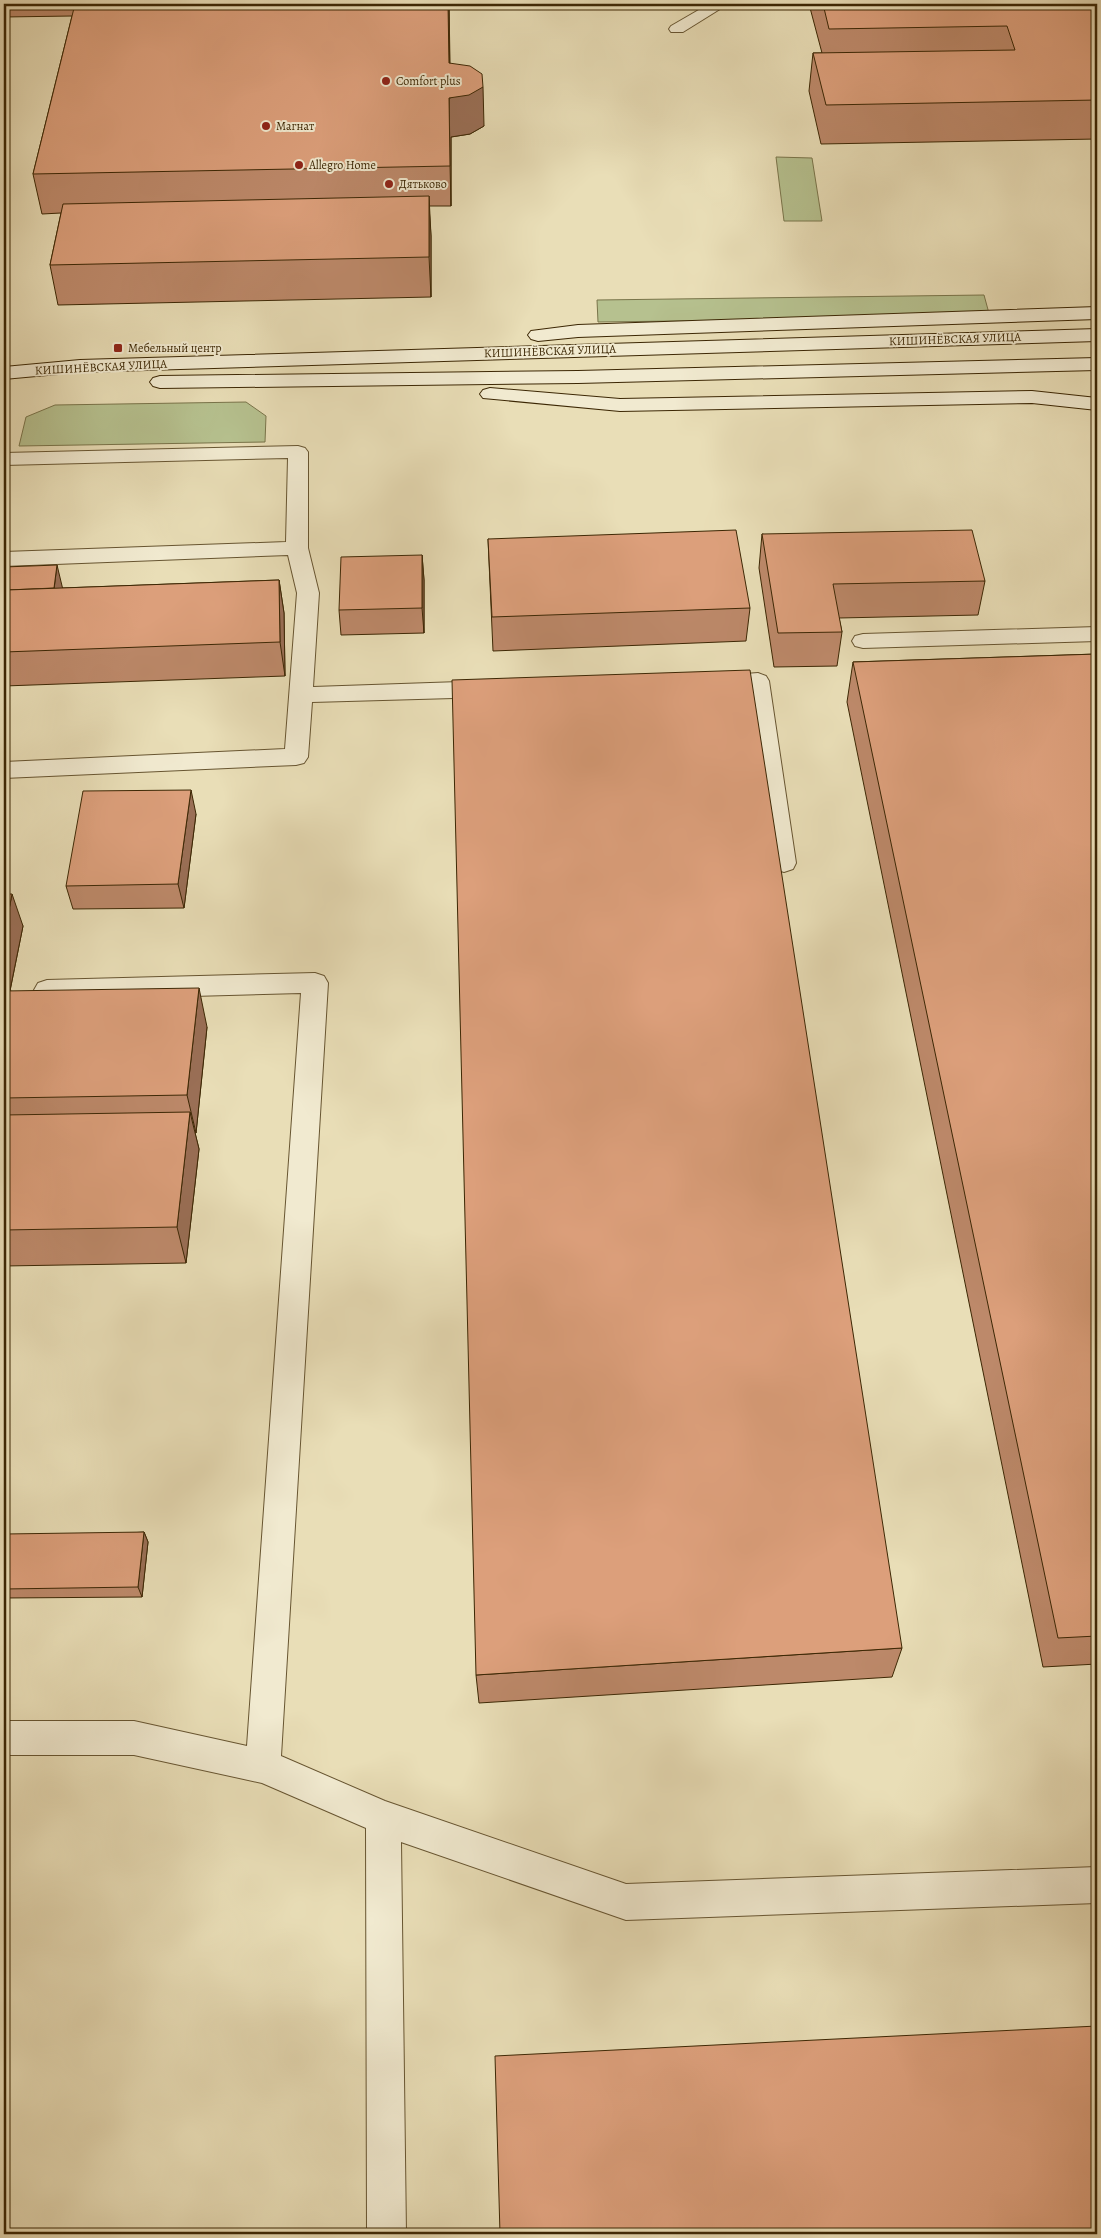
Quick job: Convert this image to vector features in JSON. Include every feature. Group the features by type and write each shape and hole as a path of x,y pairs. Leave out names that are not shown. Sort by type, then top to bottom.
{"street":[{"path":"677,28 720,4"},
{"path":"323,358 578,331 1097,313"},
{"name":"КИШИНЁВСКАЯ УЛИЦА","path":"4,372 80,366 1097,335"},
{"name":"КИШИНЁВСКАЯ УЛИЦА","path":"4,379 77,382 578,377 1097,364"},
{"path":"320,380 620,405 1032,397 1097,404"},
{"path":"4,459 298,452 297,548 308,593 296,757 4,770"},
{"path":"4,559 297,548"},
{"path":"863,641 1097,634"},
{"path":"689,683 758,681 784,863"},
{"path":"300,695 509,688"},
{"path":"47,990 315,983 263,1766"},
{"path":"4,1738 134,1738 263,1766 383,1818 626,1902 1097,1886"},
{"path":"383,1818 387,2234"}],"green space":[{"path":"776,157 812,158 822,221 784,221"},
{"path":"984,295 990,317 598,322 597,300"},
{"path":"246,402 266,416 265,442 19,446 26,417 55,405"}],"building":[{"path":"75,4 448,4 449,63 470,66 482,74 483,87 469,95 449,98 450,166 33,174"},
{"path":"823,4 1097,4 1097,100 826,105 813,53 1015,50 1007,26 829,29"},
{"path":"429,196 429,257 50,265 63,204"},
{"path":"736,530 750,608 492,617 488,539"},
{"path":"972,530 985,581 833,584 842,632 778,633 762,534"},
{"path":"422,555 422,608 339,610 341,557"},
{"path":"57,565 54,588 7,590 4,613 4,567"},
{"path":"279,580 280,642 4,652 4,613 7,590"},
{"path":"1097,654 1097,1636 1058,1638 853,662"},
{"path":"750,670 902,1648 476,1675 452,680"},
{"path":"191,790 178,884 66,886 83,791"},
{"path":"4,894 12,894 4,936"},
{"path":"199,988 187,1095 4,1098 4,991"},
{"path":"190,1112 177,1227 4,1230 4,1115"},
{"path":"144,1532 138,1587 4,1589 5,1534"},
{"path":"1097,2026 1097,2234 500,2234 495,2056"}],"place":[{"name":"Comfort plus","path":"386,81"},
{"name":"Магнат","path":"266,126"},
{"name":"Allegro Home","path":"299,165"},
{"name":"Дятьково","path":"389,184"},
{"name":"Мебельный центр","path":"118,348"}]}
